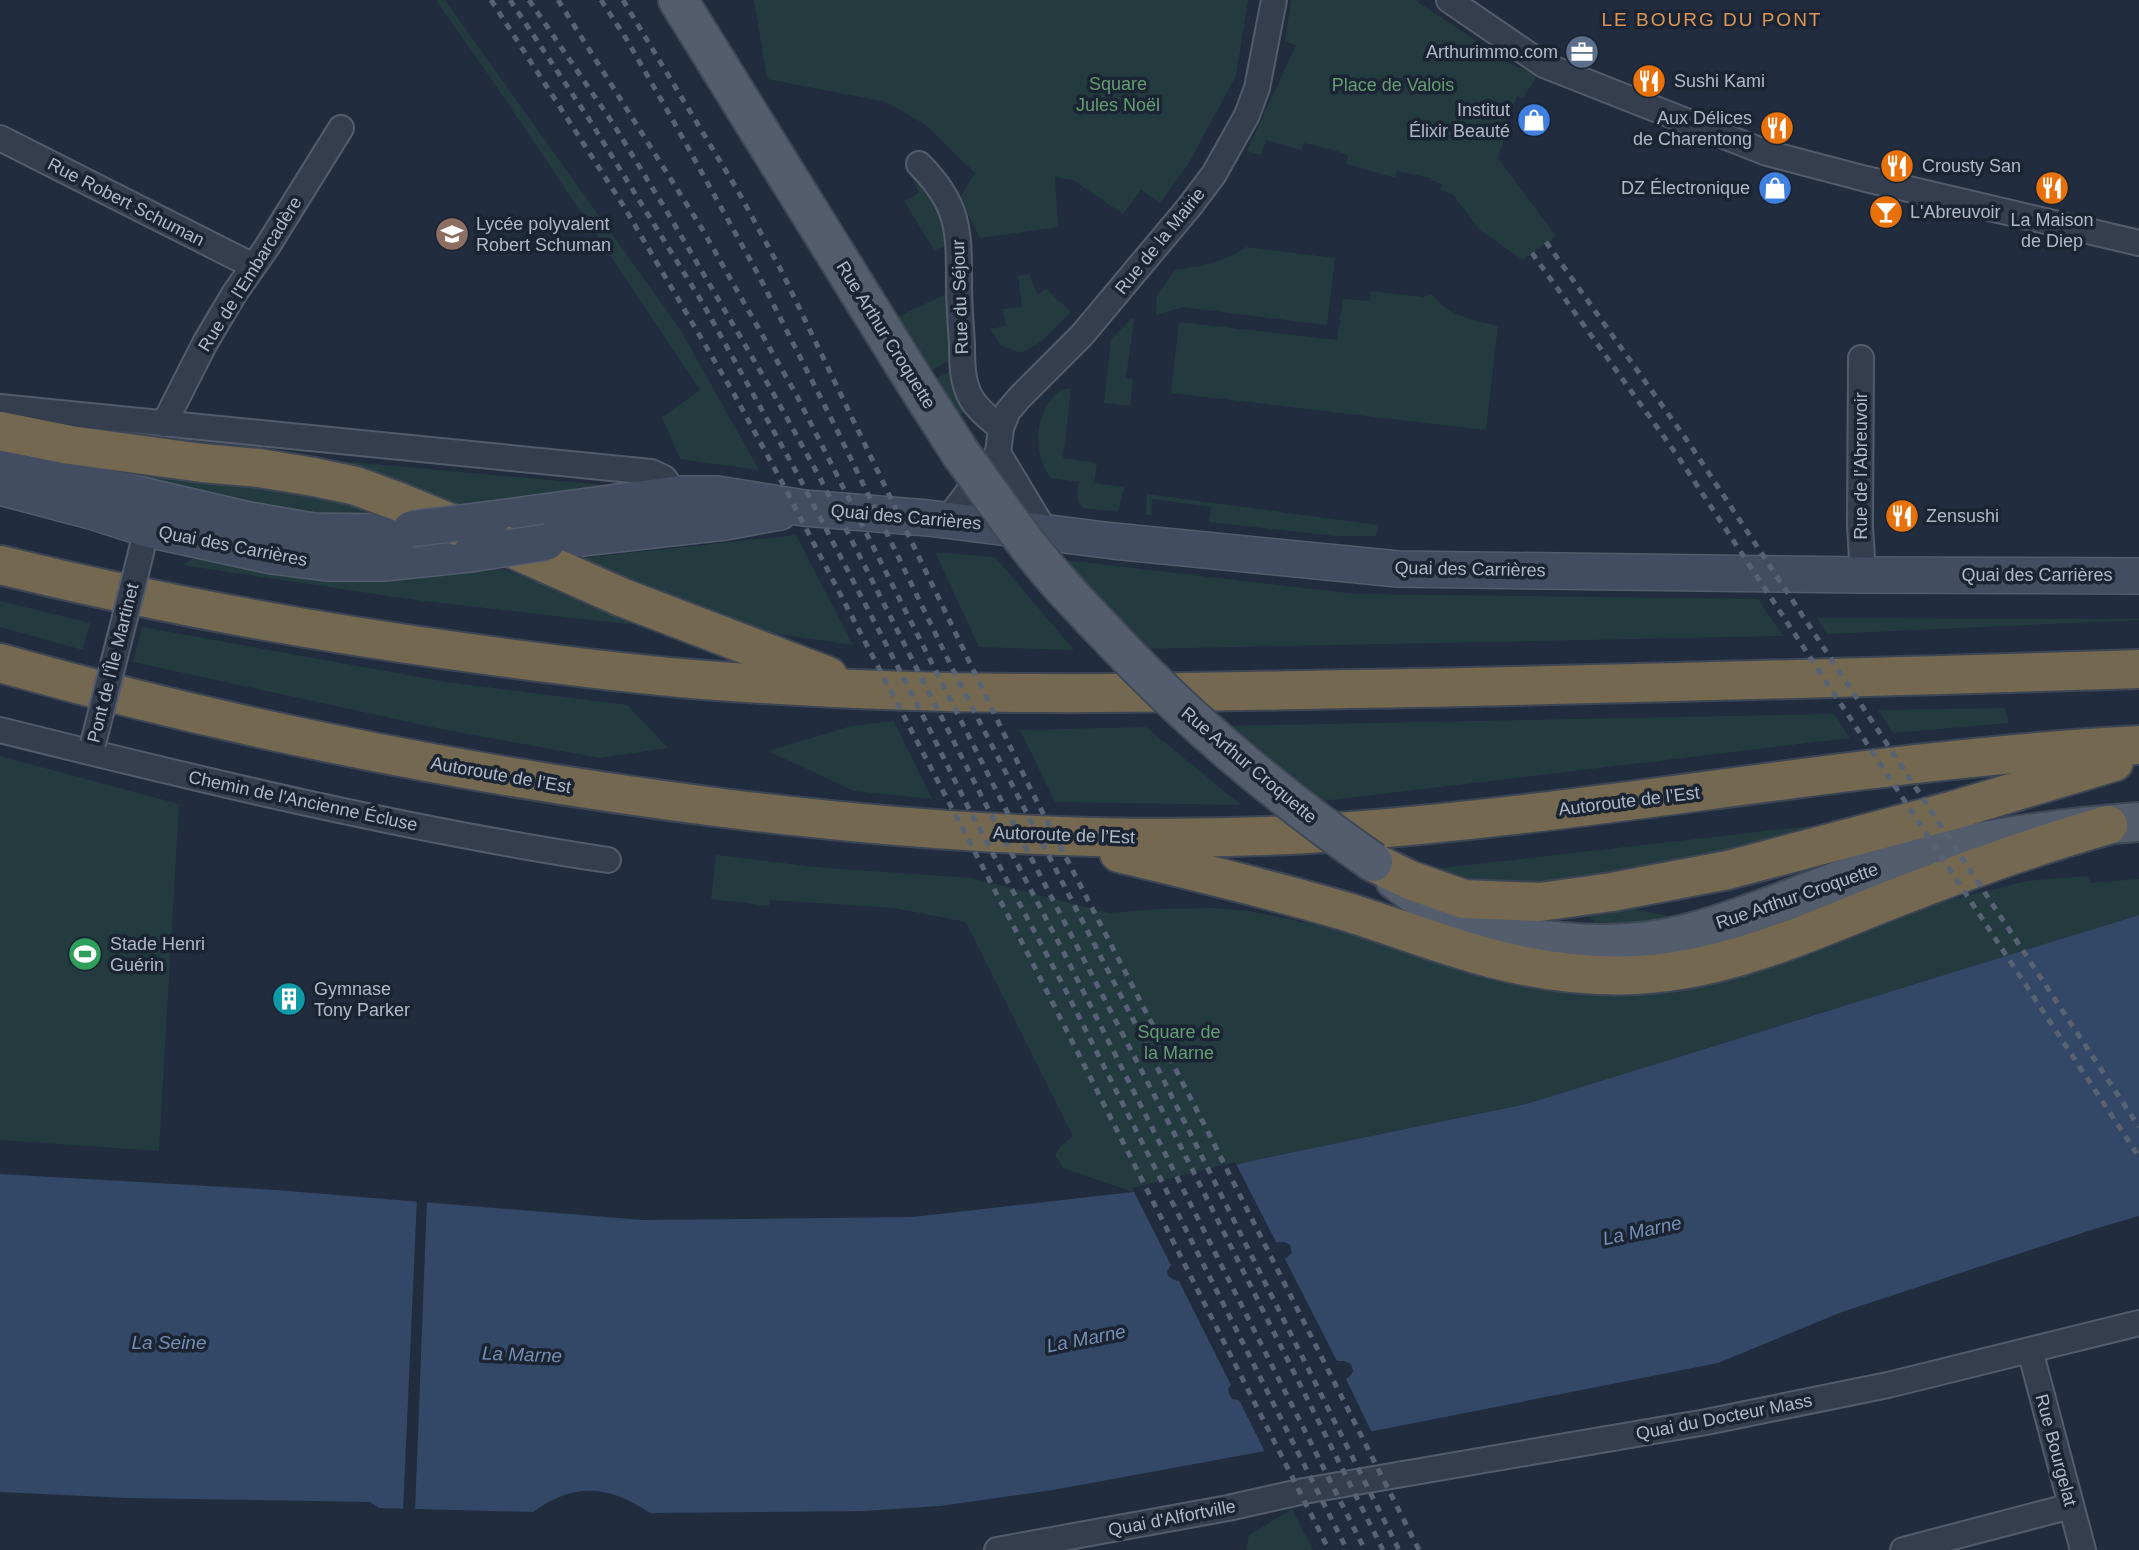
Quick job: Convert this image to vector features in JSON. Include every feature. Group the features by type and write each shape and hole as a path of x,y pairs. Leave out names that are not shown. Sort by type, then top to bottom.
{"highway":[{"path":"0,431 70,445 259,468 356,486 511,548 644,607 861,689"},
{"path":"0,565 251,618 416,645 609,671 861,689 1038,694 1554,686 2139,669"},
{"name":"Autoroute de l’Est","path":"0,663 310,739 531,781 813,818 907,827 1045,835 1211,838 1404,827 1987,757 2139,746"},
{"path":"1373,862 1408,884 1464,898 1540,902 1612,892 1728,870 1954,810 2139,755"},
{"path":"1045,835 1281,892 1489,958 1566,972 1626,975 1708,965 1774,946 2031,848 2123,823"}],"main road":[{"name":"Rue Arthur Croquette","path":"678,0 915,382 980,454 1031,550 1144,674 1198,725 1266,783 1373,862"},
{"name":"Quai des Carrières","path":"0,462 145,536 249,520 313,531 378,532 676,494 717,494 804,508 947,520 1112,541 1398,569 2139,576"},
{"name":"Quai des Carrières","path":"0,487 94,512 145,536 327,563 384,563 470,554 547,542 726,522 804,508"},
{"name":"Rue Arthur Croquette","path":"1408,884 1432,907 1455,919 1488,930 1567,943 1631,942 1689,933 1716,925 1890,863 1981,842 2123,823"}],"street":[{"name":"Rue de la Mairie","path":"980,454 1001,428 1008,411 1082,335 1214,174 1247,115 1257,88 1274,0"},
{"path":"1449,0 1544,65 1767,153 2139,243"},
{"name":"Rue de l'Embarcadère","path":"164,424 205,343 341,128"},
{"name":"Rue Robert Schuman","path":"0,138 253,266"},
{"name":"Rue du Séjour","path":"919,164 947,199 956,220 964,380 970,397 982,413 1001,428"},
{"name":"Rue de l'Abreuvoir","path":"1861,358 1860,526 1863,575"},
{"path":"0,407 651,472 664,478 676,494"},
{"path":"947,520 980,454 1045,531"},
{"name":"Pont de l'Île Martinet","path":"92,748 145,536"},
{"name":"Chemin de l'Ancienne Écluse","path":"0,730 92,748 293,800 454,834 608,860"},
{"name":"Quai du Docteur Mass","path":"1304,1491 1706,1422 1888,1385 2139,1323"},
{"name":"Rue Bourgelat","path":"2030,1350 2083,1550"},
{"name":"Quai d'Alfortville","path":"998,1550 1228,1508 1304,1491"},
{"path":"1903,1550 2071,1506"}],"green space":[{"path":"436,0 445,0 680,329 759,470 680,459 662,417 700,390"},
{"name":"Square Jules Noël","path":"754,0 1248,0 1236,76 1187,166 1160,203 1141,190 1123,214 1073,180 1055,177 1058,227 980,238 960,198 975,173 926,125 886,102 767,79"},
{"name":"Place de Valois","path":"1291,0 1415,0 1514,66 1538,74 1523,98 1517,96 1502,135 1505,136 1498,158 1556,236 1523,260 1481,231 1453,195 1440,190 1442,184 1431,178 1397,171 1395,178 1347,164 1348,156 1337,151 1304,143 1301,150 1266,140 1261,155 1247,151 1296,45 1285,42"},
{"path":"910,172 937,198 950,245 934,250 904,201 919,193"},
{"path":"1246,247 1335,258 1327,325 1183,307 1156,315 1157,295 1175,270 1212,263"},
{"path":"1029,274 1038,295 1046,289 1071,312 1042,341 1021,353 1000,345 990,329 1006,326 1003,309 1022,307 1018,276"},
{"path":"1371,291 1423,297 1432,294 1453,312 1498,326 1486,430 1171,393 1179,322 1337,340 1343,299 1370,301"},
{"path":"950,292 950,355 947,362 926,373 893,319"},
{"path":"1132,318 1134,320 1126,378 1133,379 1130,406 1104,403 1111,339"},
{"path":"953,370 955,391 964,413 954,419 931,381"},
{"path":"1063,389 1071,389 1063,458 1097,463 1094,483 1124,487 1118,512 1083,508 1077,493 1079,482 1051,478 1045,468 1038,444 1041,418 1053,397"},
{"path":"47,455 331,493 392,521 296,518"},
{"path":"286,456 646,489 461,513"},
{"path":"1147,494 1378,525 1376,536 1335,536 1209,522 1211,507 1152,499 1151,515 1146,515"},
{"path":"796,535 853,645 726,626 563,560"},
{"path":"935,552 995,557 1074,650 979,647"},
{"path":"200,554 412,575 500,568 640,620 627,624 415,600 182,565"},
{"path":"1057,559 1356,594 1758,599 1783,636 1137,649"},
{"path":"0,601 90,623 83,650 0,627"},
{"path":"1817,618 2139,619 2139,620 1827,634"},
{"path":"142,627 447,682 627,705 668,748 600,758 441,729 133,662"},
{"path":"2005,708 2009,723 1893,733 1878,710"},
{"path":"1834,714 1850,738 1314,802 1219,726"},
{"path":"894,721 932,799 854,791 768,751 851,726"},
{"path":"1146,727 1241,805 1055,802 1020,730"},
{"name":"Stade Henri Guérin","path":"0,756 179,804 159,1151 0,1140"},
{"path":"1864,820 1735,859 1515,894 1415,871"},
{"name":"Square de la Marne","path":"716,855 825,868 972,878 1109,913 1213,908 1249,911 1336,929 1436,962 1533,988 1589,994 1678,988 1776,967 1938,903 2027,881 2088,876 2091,883 2139,879 2139,915 1526,1104 1255,1160 1133,1192 1063,1168 1055,1155 1073,1136 966,922 894,908 770,900 769,906 711,899"},
{"path":"1604,903 1674,917 1601,928 1588,916"},
{"path":"1292,1509 1313,1550 1246,1550 1249,1535"}],"water":[{"name":"La Seine","path":"2139,915 2139,1216 1842,1312 1718,1363 1384,1429 1053,1490 940,1506 864,1511 650,1513 620,1497 592,1491 563,1496 533,1512 379,1508 370,1502 127,1498 0,1492 0,1174 276,1190 643,1220 913,1217 1133,1192 1255,1160 1526,1104"}],"pier":[{"path":"1235,1162 1276,1242 1290,1245 1292,1253 1285,1259 1337,1361 1351,1364 1353,1371 1346,1379 1373,1435 1266,1454 1239,1400 1232,1399 1229,1394 1231,1385 1179,1281 1168,1276 1167,1271 1171,1265 1132,1188"},
{"path":"417,1198 427,1199 415,1512 403,1512"}],"railway":[{"path":"491,0 623,205 777,473 1027,952 1329,1550"},
{"path":"510,0 589,119 702,302 798,475 968,807 1064,987 1347,1550"},
{"path":"529,0 612,122 666,210 820,478 1062,949 1365,1550"},
{"path":"558,0 701,227 797,396 1000,798 1175,1135 1383,1550"},
{"path":"601,0 670,115 759,276 955,674 1136,1025 1399,1550"},
{"path":"623,0 738,191 781,270 1030,788 1207,1130 1419,1550"},
{"path":"1546,242 1691,446 2139,1127"},
{"path":"1532,253 1677,455 2139,1157"}],"place":[{"name":"Arthurimmo.com","path":"1582,52"},
{"name":"Sushi Kami","path":"1649,81"},
{"name":"Institut Élixir Beauté","path":"1534,120"},
{"name":"Aux Délices de Charentong","path":"1777,128"},
{"name":"Crousty San","path":"1897,166"},
{"name":"DZ Électronique","path":"1775,188"},
{"name":"La Maison de Diep","path":"2052,188"},
{"name":"L'Abreuvoir","path":"1886,212"},
{"name":"Lycée polyvalent Robert Schuman","path":"452,234"},
{"name":"Zensushi","path":"1902,516"},
{"name":"Stade Henri Guérin","path":"85,954"},
{"name":"Gymnase Tony Parker","path":"289,999"}],"district":[{"name":"LE BOURG DU PONT","path":"1712,19"}],"water label":[{"name":"La Marne","path":"1642,1230"},
{"name":"La Marne","path":"1086,1338"},
{"name":"La Marne","path":"522,1354"}]}
